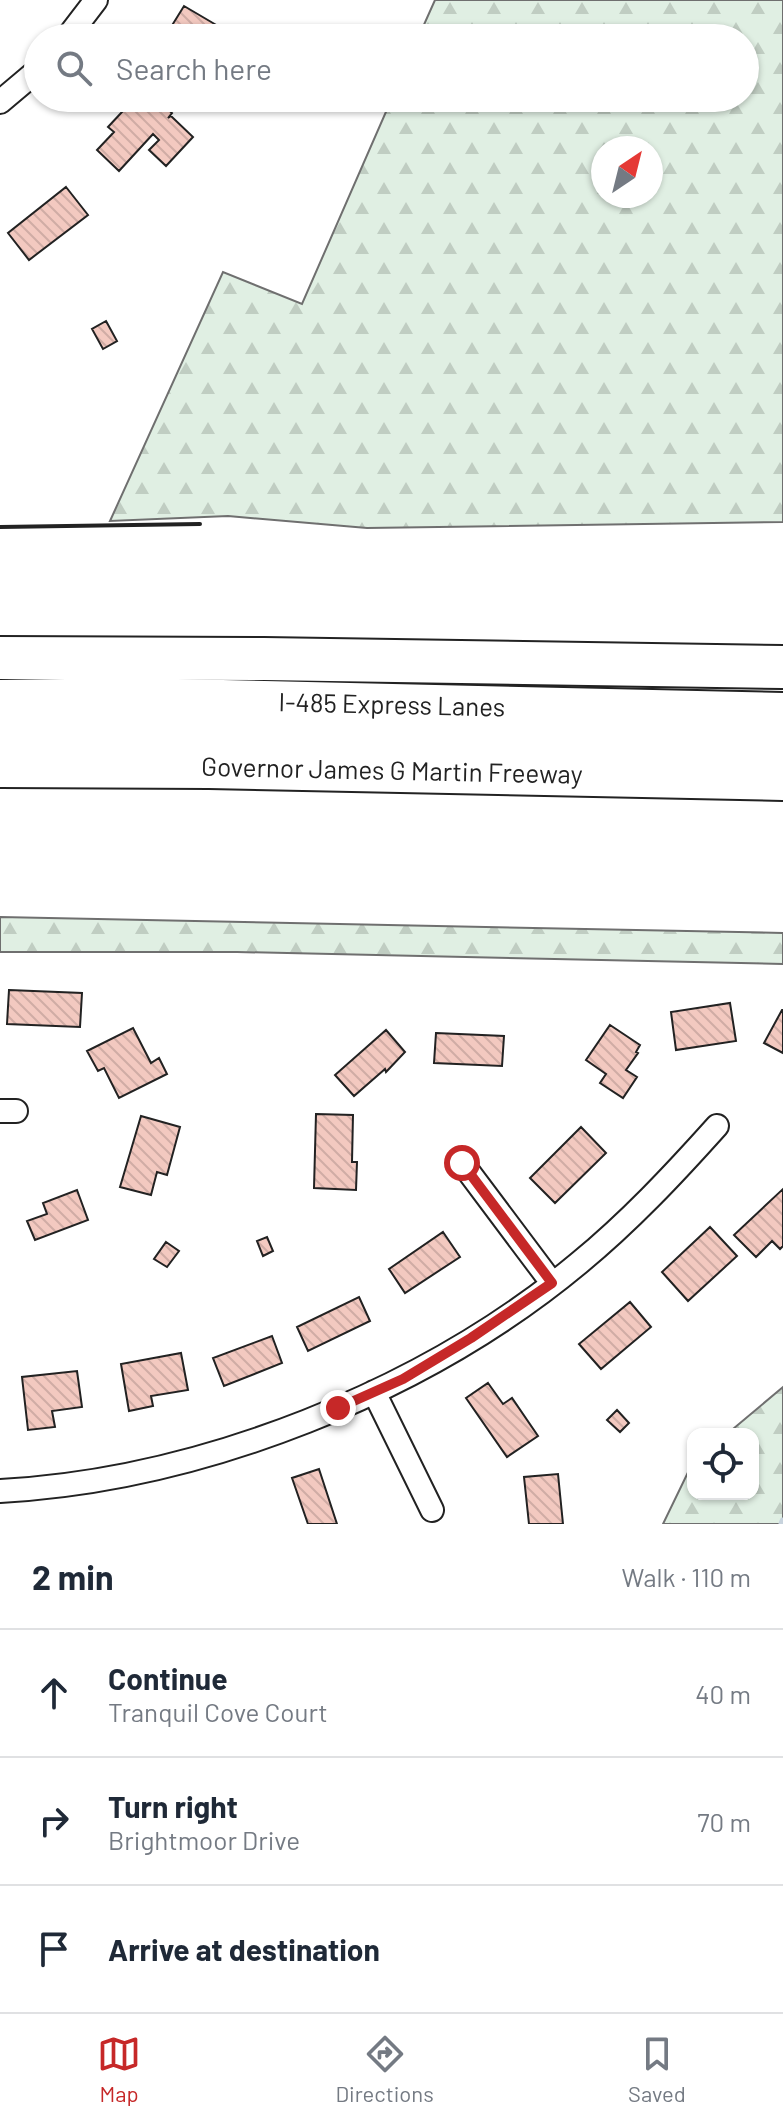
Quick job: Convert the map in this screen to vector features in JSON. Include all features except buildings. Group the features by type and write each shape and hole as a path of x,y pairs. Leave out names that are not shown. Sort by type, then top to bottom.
{"highway":[{"path":"0,658 783,667"},
{"name":"I-485 Express Lanes","path":"0,701 132,699 783,714"},
{"name":"I-485 Express Lanes","path":"0,733 666,740 783,746"},
{"name":"Governor James G Martin Freeway","path":"0,766 273,768 783,779"}],"street":[{"path":"78,24 96,0"},
{"path":"0,102 24,82"},
{"path":"0,1491 88,1481 174,1465 267,1435 403,1379 471,1338 579,1263 656,1190 717,1126"},
{"path":"462,1163 552,1283"},
{"path":"374,1392 432,1510"}],"green space":[{"path":"435,0 783,0 783,522 367,528 228,516 110,521 223,272 302,304 386,112 759,112 759,24 424,24"},
{"path":"0,917 783,933 783,964 237,952 0,952"},
{"path":"783,1387 783,1524 663,1524 687,1474 687,1500 759,1500 759,1428 734,1428"}],"wall":[{"path":"0,527 200,524"}],"route":[{"path":"338,1408 403,1379 513,1311 552,1283 462,1163"}]}
